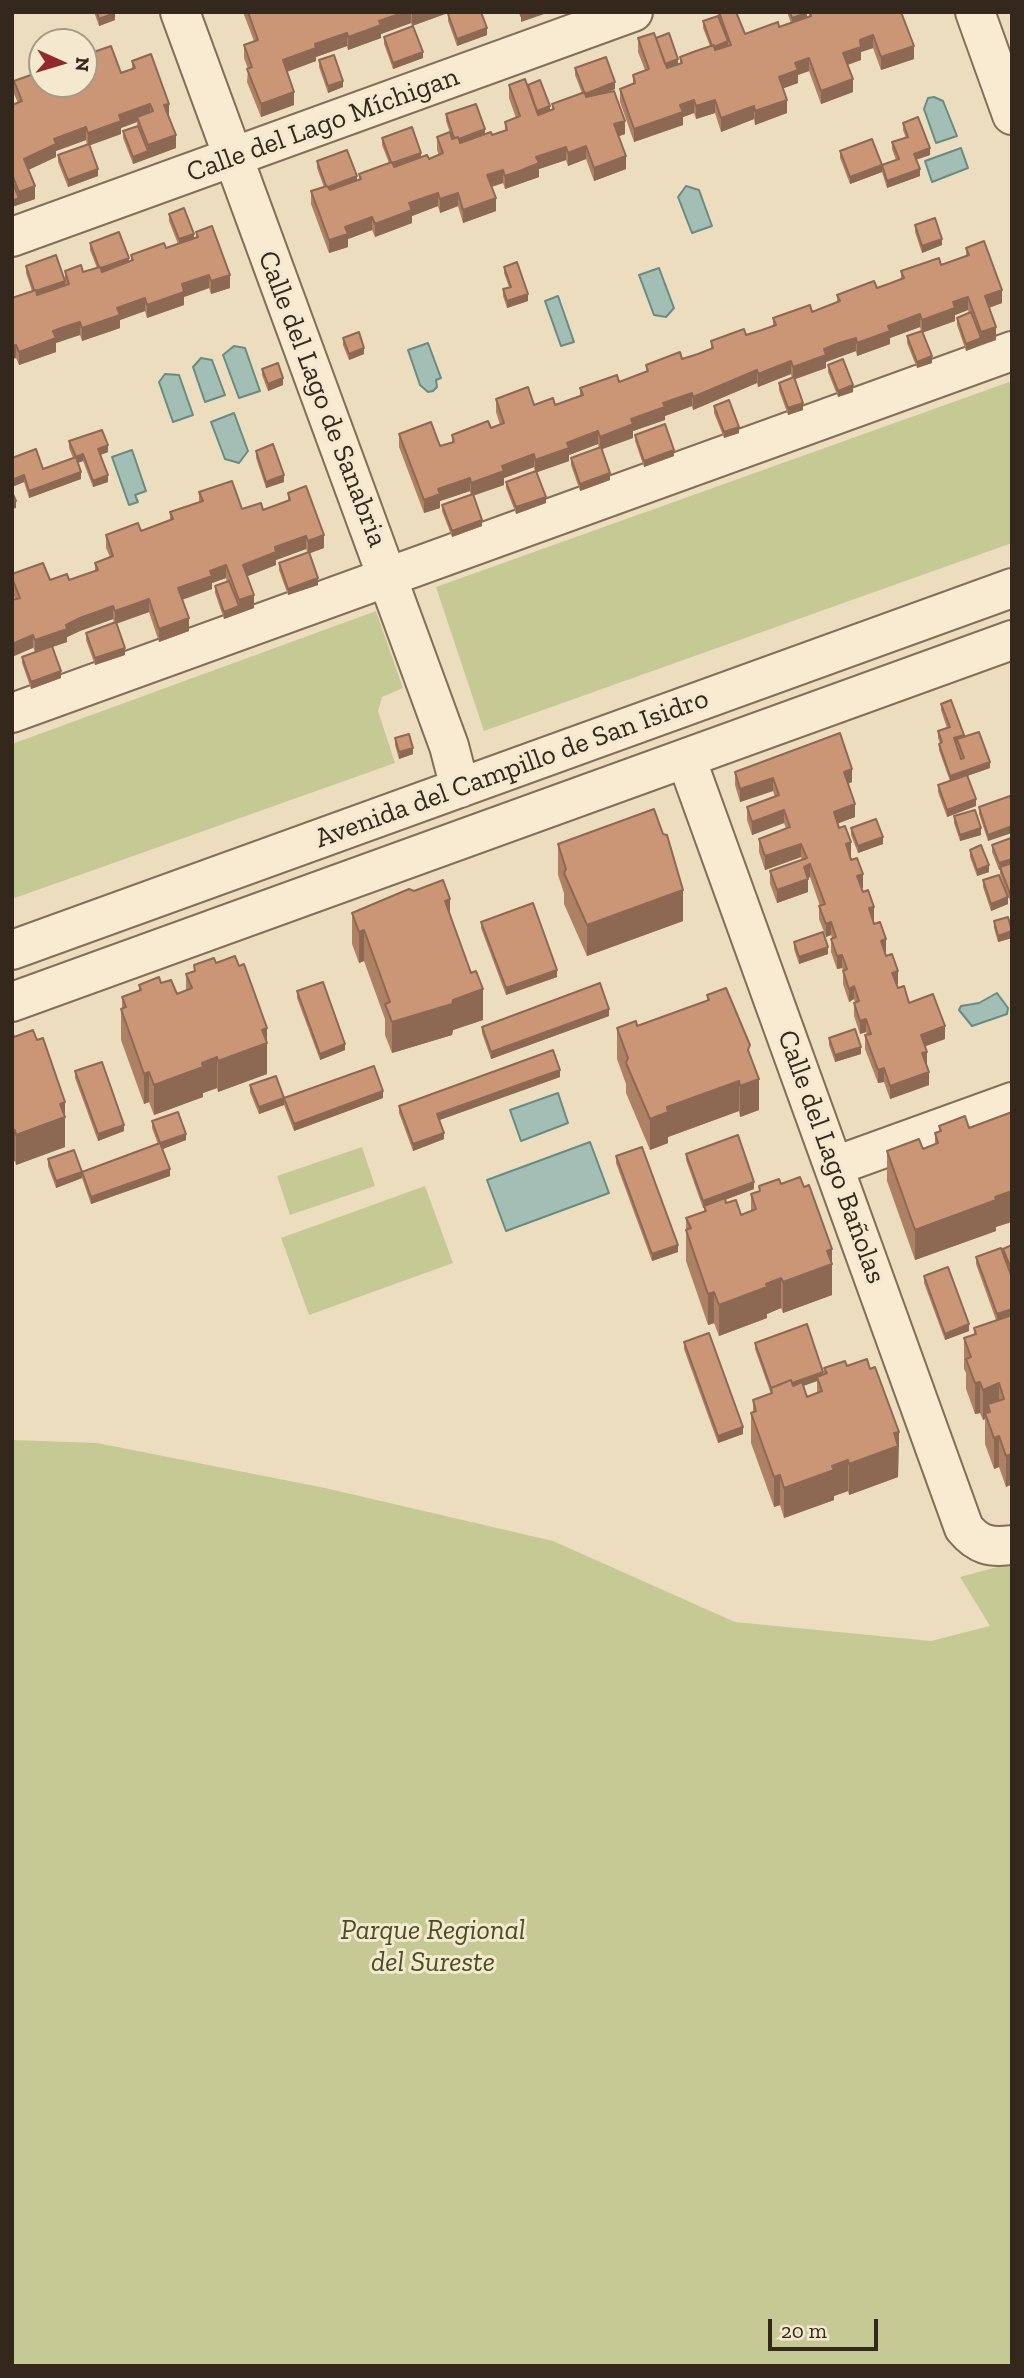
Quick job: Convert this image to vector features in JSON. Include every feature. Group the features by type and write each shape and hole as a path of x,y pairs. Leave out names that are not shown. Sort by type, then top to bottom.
{"street":[{"name":"Calle del Lago de Sanabria","path":"180,12 449,746 460,788"},
{"name":"Calle del Lago Míchigan","path":"12,237 633,12"},
{"path":"975,12 1012,116"},
{"path":"12,713 1012,351"},
{"name":"Avenida del Campillo de San Isidro","path":"12,950 1012,588"},
{"name":"Avenida del Campillo de San Isidro","path":"12,1002 1012,640"},
{"name":"Calle del Lago Bañolas","path":"686,758 964,1528 974,1540 1000,1546"},
{"path":"835,1166 1012,1102"}],"green space":[{"path":"1012,381 1012,543 484,731 436,587"},
{"path":"376,611 403,688 382,697 378,711 395,763 12,899 12,744"},
{"path":"362,1147 375,1186 290,1215 277,1176"},
{"path":"425,1186 453,1263 309,1315 281,1238"},
{"name":"Parque Regional del Sureste","path":"12,1440 97,1443 325,1488 553,1541 735,1622 931,1641 990,1626 960,1577 1012,1563 1012,2366 12,2366"}],"water":[{"path":"934,97 943,101 957,136 936,143 924,109 928,98"},
{"path":"961,148 968,168 932,182 925,161"},
{"path":"686,186 699,190 712,226 692,233 678,197"},
{"path":"659,268 674,308 666,317 654,315 639,275"},
{"path":"558,296 574,342 561,346 545,301"},
{"path":"428,343 441,378 436,380 437,387 428,392 420,385 408,350"},
{"path":"234,346 245,348 260,391 239,398 223,355"},
{"path":"201,358 212,360 225,395 205,402 193,367"},
{"path":"165,374 179,375 193,415 173,422 159,382"},
{"path":"234,413 248,451 239,463 225,459 211,422"},
{"path":"132,450 146,491 135,495 138,502 129,505 112,457"},
{"path":"997,993 1008,1008 1007,1014 972,1026 959,1010 961,1006 979,1003"},
{"path":"558,1093 568,1123 521,1141 510,1110"},
{"path":"590,1142 609,1193 506,1231 487,1180"}],"building":[{"path":"97,12 114,12 115,13 99,19"},
{"path":"248,12 405,12 379,21 381,25 348,37 347,33 315,44 316,48 283,60 294,92 261,104 247,69 252,67 244,45 258,40"},
{"path":"481,12 487,28 457,39 448,14"},
{"path":"719,12 736,12 745,34 778,22 779,27 811,16 810,12 901,12 914,46 881,57 873,35 860,40 861,47 843,53 853,79 821,91 809,58 795,63 798,70 779,77 787,100 755,111 754,106 721,118 715,100 696,106 694,100 680,105 683,112 634,129 620,89 635,83 633,75 649,69 638,38 654,33 667,68 682,63 680,57 696,51 714,45 715,50 731,45"},
{"path":"790,12 807,12 807,13 792,18"},
{"path":"718,16 728,41 714,47 703,21"},
{"path":"413,26 423,52 393,63 384,37"},
{"path":"669,33 678,59 665,64 656,38"},
{"path":"111,46 121,73 135,68 132,61 151,54 169,104 164,105 176,135 148,145 137,117 153,111 150,104 119,115 121,121 88,133 86,127 54,139 56,144 24,159 35,186 19,192 12,174 12,105 22,101 14,81 28,76 28,98 98,98 98,51"},
{"path":"334,55 343,81 328,86 319,60"},
{"path":"606,57 615,82 585,94 575,68"},
{"path":"525,79 538,115 554,109 552,104 585,92 586,97 614,91 625,121 614,124 626,156 594,168 586,146 568,153 566,147 536,157 539,163 522,170 505,176 503,170 487,175 496,198 463,210 458,193 440,199 438,193 409,203 412,210 375,224 372,217 345,227 348,234 329,240 311,191 327,186 330,190 361,179 359,174 392,162 394,167 427,155 429,159 443,153 437,137 450,132 452,139 458,137 460,143 491,132 492,135 507,130 505,122 520,116 509,85"},
{"path":"540,80 550,106 537,111 528,85"},
{"path":"476,104 485,129 459,139 454,138 446,114"},
{"path":"918,117 930,148 914,154 920,169 887,181 882,165 899,159 892,142 908,137 903,123"},
{"path":"138,126 148,151 133,157 123,131"},
{"path":"412,127 421,153 392,163 382,138"},
{"path":"872,139 882,165 850,177 840,151"},
{"path":"89,144 98,169 68,180 58,155"},
{"path":"347,150 357,176 326,186 317,161"},
{"path":"12,181 19,198 12,201"},
{"path":"184,208 194,234 179,239 169,214"},
{"path":"935,218 942,239 922,246 915,225"},
{"path":"212,226 230,275 211,281 209,275 182,284 184,292 147,305 145,298 117,308 120,315 82,328 80,322 53,331 56,338 19,352 16,345 12,346 12,298 36,290 37,295 69,284 65,271 81,265 83,272 100,267 102,272 133,260 131,255 164,243 166,248 198,237 196,232"},
{"path":"119,232 129,258 99,267 90,243"},
{"path":"984,241 1002,290 985,296 996,327 981,332 968,297 953,302 955,308 922,320 920,314 888,326 890,331 857,343 856,338 839,343 824,349 826,355 793,367 791,361 758,374 757,370 693,397 692,393 663,403 665,407 631,419 633,424 600,437 598,431 567,443 569,448 535,460 534,454 502,466 504,471 471,483 470,478 438,489 440,494 424,500 399,434 431,422 440,446 454,442 452,435 488,421 491,428 504,423 496,399 528,387 534,405 553,398 555,405 583,395 580,388 617,375 619,382 648,371 646,365 680,352 682,359 698,354 713,348 711,341 744,329 746,335 776,325 773,318 810,305 812,312 840,301 837,295 874,281 877,288 904,278 901,271 939,258 941,265 969,255 966,248"},
{"path":"56,255 65,281 34,290 26,266"},
{"path":"517,262 528,294 507,301 503,289 511,287 504,267"},
{"path":"971,312 981,338 966,344 957,318"},
{"path":"922,331 932,356 917,362 907,336"},
{"path":"359,332 364,348 349,354 343,338"},
{"path":"843,359 853,385 838,391 828,365"},
{"path":"278,363 283,378 268,384 262,369"},
{"path":"794,377 803,403 788,408 779,383"},
{"path":"729,400 739,427 724,432 714,406"},
{"path":"665,424 674,450 644,461 635,435"},
{"path":"102,430 108,445 98,449 108,475 93,481 83,454 76,457 69,441"},
{"path":"273,444 284,475 266,482 256,451"},
{"path":"601,447 610,473 580,484 571,458"},
{"path":"36,449 43,469 76,457 81,472 29,491 24,475 12,480 12,458"},
{"path":"536,471 546,497 516,507 506,482"},
{"path":"232,481 242,509 261,503 263,510 290,500 288,493 306,486 324,535 308,541 306,536 275,547 276,552 243,565 254,595 239,600 226,565 210,571 212,576 178,588 189,618 159,629 149,599 115,611 113,606 66,625 67,629 35,640 33,635 12,644 12,600 20,598 12,574 43,563 50,580 67,574 69,580 98,570 95,563 113,556 106,535 138,523 141,531 173,519 170,512 203,501 199,492"},
{"path":"473,494 482,520 452,531 442,505"},
{"path":"309,552 318,578 288,589 279,563"},
{"path":"229,581 239,606 224,612 215,586"},
{"path":"116,622 125,648 95,658 86,633"},
{"path":"52,646 61,671 31,682 22,657"},
{"path":"951,700 964,735 954,738 961,759 964,758 957,739 979,732 990,762 950,776 939,744 942,742 938,731 950,727 941,704"},
{"path":"840,733 852,769 844,772 855,804 834,812 839,828 845,826 851,842 846,844 851,860 857,858 863,874 857,876 863,892 868,890 874,907 869,908 874,924 880,922 886,939 881,941 886,956 892,954 898,971 892,973 898,988 904,986 909,1003 933,994 945,1026 921,1035 927,1052 922,1053 929,1072 890,1086 884,1068 878,1070 865,1035 871,1034 866,1019 860,1021 854,1003 859,1001 854,986 849,989 843,971 847,969 842,955 837,956 831,939 836,937 831,922 826,924 819,906 825,904 810,864 804,867 808,879 777,890 770,871 807,858 801,844 765,856 759,839 790,827 784,810 752,822 747,807 779,795 773,778 740,789 735,772"},
{"path":"409,734 413,748 399,752 395,738"},
{"path":"967,775 976,799 947,810 938,785"},
{"path":"1010,796 1012,826 988,835 979,807"},
{"path":"654,809 663,834 667,835 683,890 587,925 564,873 566,869 558,844"},
{"path":"975,810 981,828 960,835 954,816"},
{"path":"876,819 883,837 858,846 851,828"},
{"path":"1011,838 1012,859 999,863 992,845"},
{"path":"981,845 989,865 977,870 970,850"},
{"path":"1012,863 1012,899 1000,867"},
{"path":"999,875 1008,897 991,904 983,880"},
{"path":"443,880 450,899 445,901 471,973 476,971 483,989 453,1000 452,1004 392,1022 385,1004 390,1002 364,930 359,932 352,913 409,889 414,891"},
{"path":"533,903 557,970 506,988 481,922"},
{"path":"1008,917 1012,931 998,936 994,921"},
{"path":"823,932 828,947 799,957 794,942"},
{"path":"235,956 239,966 244,964 267,1028 262,1030 267,1043 218,1061 217,1057 202,1063 203,1067 154,1085 149,1072 144,1074 121,1009 126,1007 122,997 141,990 139,985 159,977 161,983 171,980 177,994 192,988 186,974 195,971 194,965 214,958 216,963"},
{"path":"323,982 345,1044 320,1054 297,991"},
{"path":"600,983 609,1009 491,1052 482,1027"},
{"path":"726,988 750,1045 748,1050 759,1079 740,1086 739,1081 667,1107 668,1112 650,1119 626,1063 628,1058 617,1028 636,1021 637,1026 709,1000 707,995"},
{"path":"855,1029 861,1047 835,1055 829,1038"},
{"path":"33,1030 37,1040 43,1038 65,1102 60,1104 65,1117 16,1135 15,1130 12,1131 12,1032 14,1037"},
{"path":"553,1050 560,1070 437,1114 444,1133 413,1144 399,1106"},
{"path":"102,1062 124,1125 98,1134 75,1071"},
{"path":"374,1066 383,1091 294,1124 284,1098"},
{"path":"276,1076 284,1098 259,1107 250,1085"},
{"path":"178,1112 186,1134 160,1143 152,1121"},
{"path":"1012,1112 1012,1191 995,1197 996,1200 915,1230 887,1151 919,1139 923,1149 938,1143 935,1133 941,1131 939,1126 965,1116 969,1128"},
{"path":"738,1135 754,1182 703,1201 686,1154"},
{"path":"160,1143 170,1169 91,1197 82,1172"},
{"path":"642,1147 678,1245 652,1254 616,1156"},
{"path":"74,1150 82,1172 56,1181 48,1159"},
{"path":"800,1177 804,1187 809,1185 832,1249 827,1251 832,1264 783,1282 781,1278 766,1284 767,1287 719,1305 714,1292 708,1294 686,1230 691,1228 686,1218 706,1211 704,1206 725,1198 726,1203 736,1200 741,1215 756,1209 751,1194 760,1191 759,1186 779,1179 781,1184"},
{"path":"1012,1245 1012,1271 1003,1249"},
{"path":"1001,1248 1012,1278 1012,1309 997,1314 976,1257"},
{"path":"948,1267 969,1324 945,1334 924,1276"},
{"path":"1012,1315 1012,1454 1006,1456 999,1436 994,1438 985,1413 990,1412 988,1404 1004,1399 999,1383 983,1390 980,1382 975,1383 966,1359 971,1357 964,1338 976,1334 974,1328"},
{"path":"807,1324 823,1372 771,1388 755,1343"},
{"path":"709,1333 743,1427 718,1436 684,1342"},
{"path":"867,1359 870,1369 875,1367 899,1432 894,1433 898,1446 849,1464 848,1460 832,1466 834,1470 784,1488 780,1475 774,1477 751,1413 756,1411 753,1400 772,1393 771,1388 791,1380 793,1386 802,1382 807,1397 822,1391 817,1377 827,1373 824,1368 845,1361 847,1366"}]}
